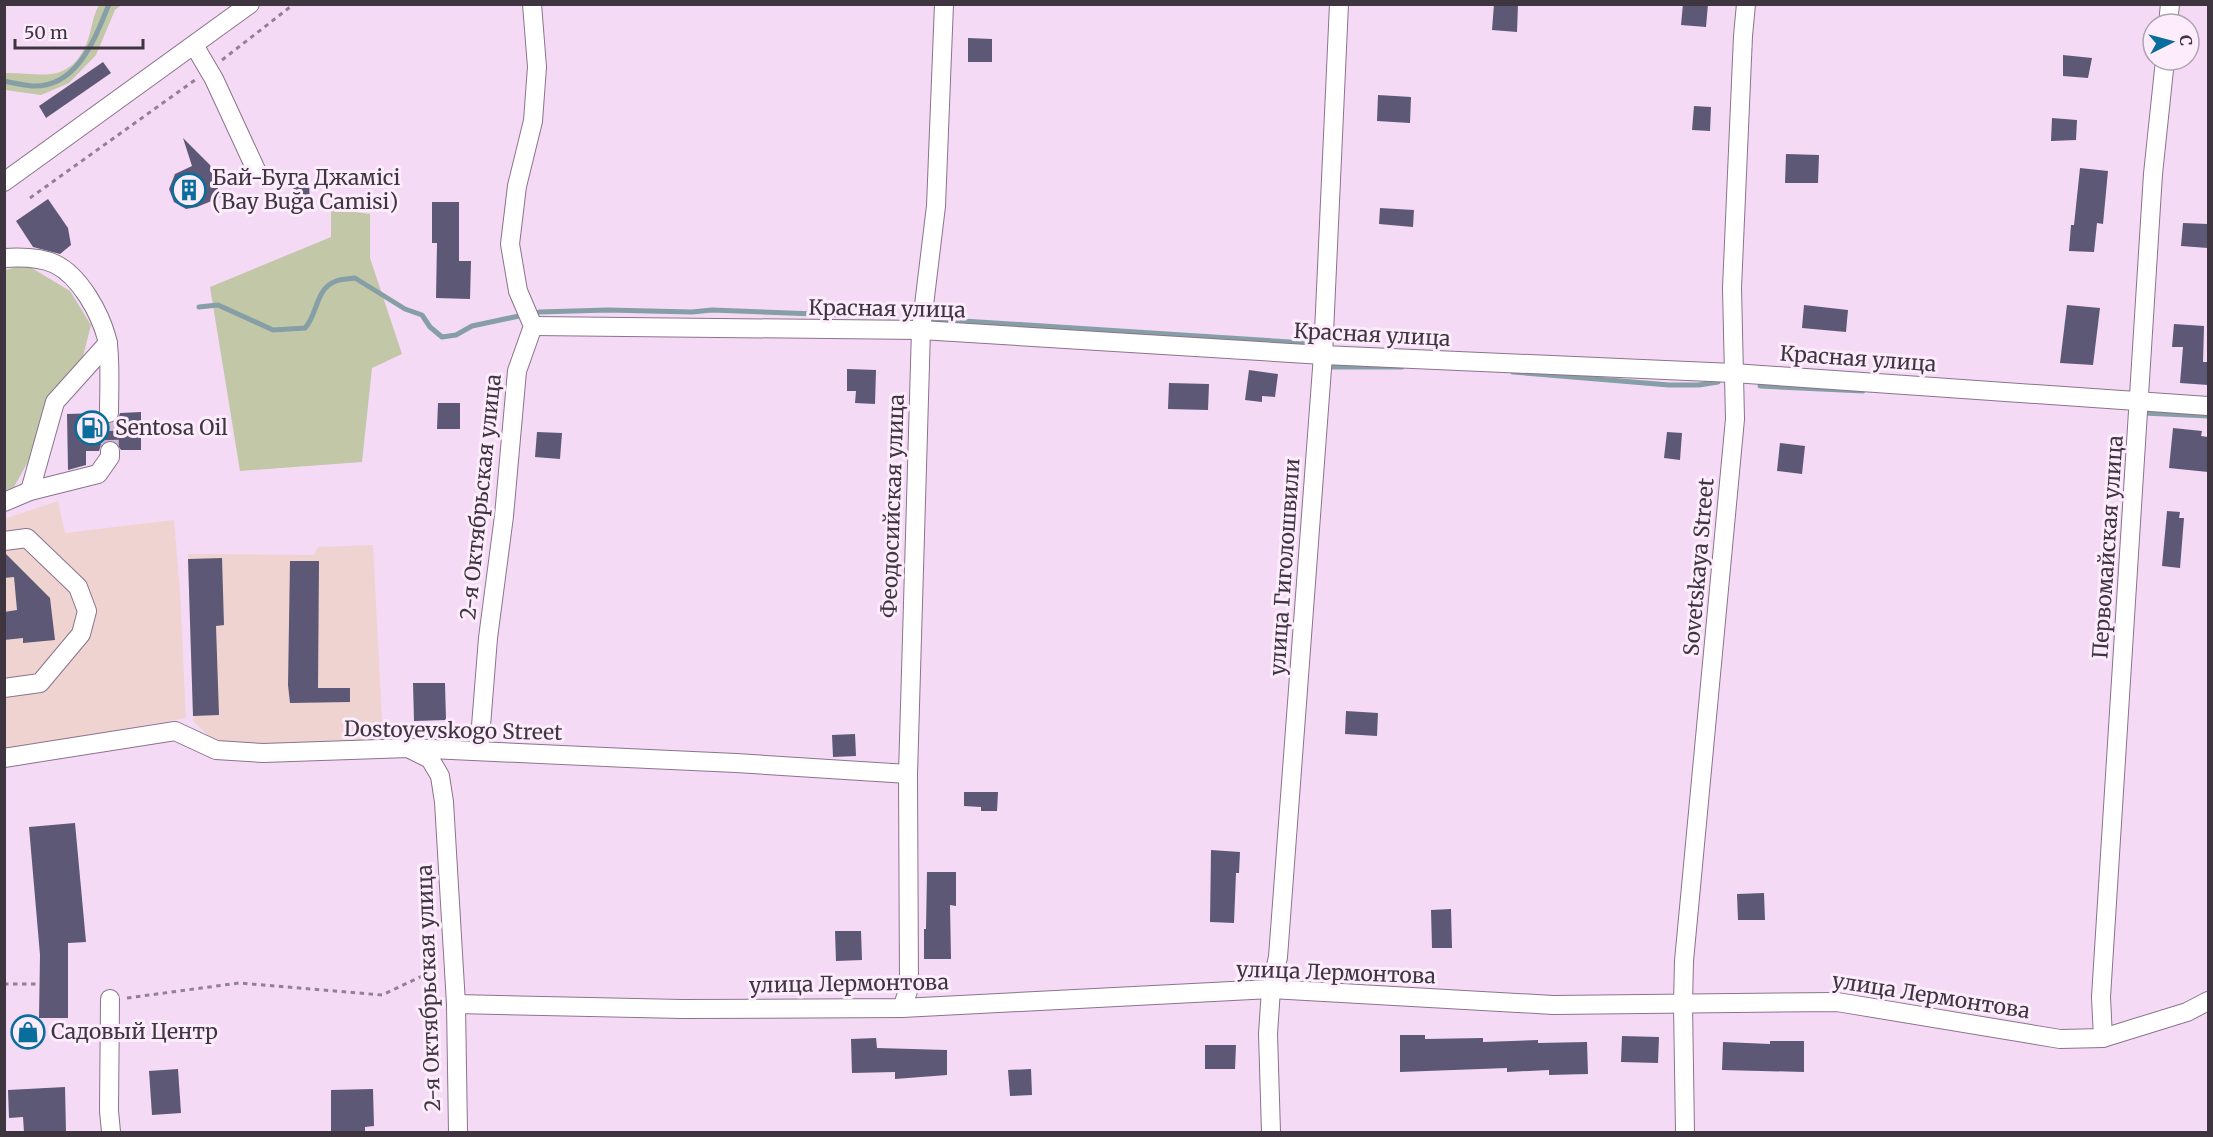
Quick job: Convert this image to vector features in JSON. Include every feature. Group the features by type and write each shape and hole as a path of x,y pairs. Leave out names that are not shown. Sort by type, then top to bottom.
{"street":[{"path":"4,182 250,4"},
{"path":"532,4 537,67 533,121 517,186 510,244 518,291 533,326"},
{"name":"Феодосийская улица","path":"902,1008 909,988 908,774 921,330 936,206 944,4"},
{"name":"улица Гиголошвили","path":"1271,1132 1268,1034 1271,989 1278,957 1323,355 1339,4"},
{"name":"Sovetskaya Street","path":"1685,1132 1683,1004 1686,949 1735,419 1732,288 1746,4"},
{"path":"194,45 257,172"},
{"name":"Первомайская улица","path":"2103,1038 2101,997 2153,174 2164,72"},
{"path":"4,258 23,257 55,264 76,281 94,305 108,343 109,413"},
{"name":"Красная улица","path":"533,326 921,330 1323,355 1733,373 2208,405"},
{"name":"2-я Октябрьская улица","path":"479,751 488,638 504,516 517,371 533,326"},
{"path":"30,491 55,402 108,343"},
{"path":"4,502 30,491 98,474 110,457 110,451"},
{"path":"4,541 27,538 78,587 87,611 81,634 40,682 4,688"},
{"name":"Dostoyevskogo Street","path":"4,758 175,731 216,750 263,753 409,748 908,774"},
{"name":"2-я Октябрьская улица","path":"409,748 430,759 440,776 444,802 456,1004 458,1132"},
{"name":"улица Лермонтова","path":"456,1004 682,1009 902,1008 1271,989 1553,1005 1837,1002 2060,1039 2103,1038 2187,1012 2208,1001"},
{"path":"110,999 109,1111 111,1132"}],"path":[{"path":"30,198 208,70 294,4"},
{"path":"110,999 238,983 382,995 453,962"},
{"path":"4,984 39,984"}],"shaded area":[{"path":"58,501 65,533 174,520 186,718 5,749 4,519"},
{"path":"373,545 383,739 231,747 215,742 193,721 188,554 314,555 318,547"}],"green space":[{"path":"99,5 121,5 115,10 96,55 69,83 41,95 5,90 5,73 41,75 61,72 70,67 86,45"},
{"path":"331,209 370,214 370,258 402,354 372,368 362,462 240,471 210,287 331,237"},
{"path":"30,267 70,291 91,325 80,368 14,487 5,490 5,270"}],"building":[{"path":"1494,4 1518,4 1517,32 1492,30"},
{"path":"1683,4 1708,4 1706,27 1681,25"},
{"path":"968,38 992,39 992,62 968,62"},
{"path":"2063,55 2092,58 2088,78 2063,76"},
{"path":"103,62 111,73 46,118 39,106"},
{"path":"1378,95 1411,97 1410,123 1377,121"},
{"path":"1694,106 1711,107 1710,131 1692,130"},
{"path":"2052,118 2077,120 2076,140 2051,141"},
{"name":"Бай-Буга Джамісі (Bay Buğa Camisi)","path":"183,138 210,165 221,197 186,209 174,202 169,189 175,174 192,166"},
{"path":"1786,154 1819,155 1818,183 1785,183"},
{"path":"2080,168 2108,171 2103,224 2097,223 2094,252 2069,251"},
{"path":"309,181 310,207 295,208 293,182"},
{"path":"48,199 68,228 71,245 60,254 33,247 16,221"},
{"path":"432,202 459,202 459,261 471,261 470,299 436,298 437,243 432,243"},
{"path":"1380,208 1414,210 1413,227 1379,224"},
{"path":"2183,223 2208,224 2208,248 2181,246"},
{"path":"1804,305 1848,310 1846,332 1802,328"},
{"path":"2067,305 2100,308 2093,365 2060,363"},
{"path":"2174,324 2204,326 2203,362 2208,362 2208,385 2180,383 2183,347 2172,347"},
{"path":"847,369 876,370 875,404 855,403 856,391 847,391"},
{"path":"1249,370 1278,374 1275,397 1262,396 1262,402 1245,400"},
{"path":"1169,383 1209,384 1208,410 1168,409"},
{"path":"438,403 460,403 460,429 437,429"},
{"path":"141,412 141,450 121,450 115,441 105,441 99,451 86,451 86,465 68,470 67,414 98,413 103,422 109,424 118,419 120,413"},
{"path":"2173,428 2202,431 2201,436 2208,437 2208,472 2169,468"},
{"path":"537,432 562,433 560,459 535,457"},
{"path":"1667,432 1682,433 1680,460 1664,458"},
{"path":"1780,443 1805,446 1802,474 1777,471"},
{"path":"2167,511 2180,512 2179,518 2184,518 2180,568 2162,566"},
{"path":"4,552 50,598 55,640 23,643 23,638 4,640 4,612 17,610 14,577 4,578"},
{"path":"222,558 224,625 216,626 219,715 193,716 188,559"},
{"path":"290,561 319,561 318,688 350,688 350,702 290,703 288,685"},
{"path":"413,683 445,683 446,720 414,721"},
{"path":"1346,711 1378,713 1377,736 1345,734"},
{"path":"855,734 856,756 833,757 832,735"},
{"path":"964,792 998,792 997,811 981,811 981,807 964,806"},
{"path":"75,823 86,942 68,943 68,1018 39,1018 40,955 29,827"},
{"path":"1211,850 1240,852 1239,873 1236,873 1234,923 1210,922"},
{"path":"927,872 956,872 956,906 950,905 951,959 924,959"},
{"path":"1764,893 1765,920 1738,920 1737,894"},
{"path":"1451,909 1452,948 1432,948 1431,910"},
{"path":"835,931 861,931 862,960 836,961"},
{"path":"1400,1035 1425,1035 1425,1039 1483,1038 1483,1042 1538,1040 1538,1043 1587,1042 1588,1074 1549,1075 1549,1070 1507,1072 1507,1068 1400,1072"},
{"path":"1622,1036 1659,1037 1658,1063 1621,1062"},
{"path":"876,1038 877,1048 947,1050 947,1075 895,1079 895,1072 852,1073 851,1039"},
{"path":"1770,1041 1804,1041 1804,1072 1722,1070 1723,1042 1770,1044"},
{"path":"1205,1045 1236,1045 1235,1069 1205,1069"},
{"path":"178,1069 181,1113 152,1115 149,1071"},
{"path":"1031,1069 1032,1095 1010,1096 1008,1070"},
{"path":"65,1087 66,1132 24,1132 23,1117 9,1118 8,1090"},
{"path":"373,1089 374,1126 365,1127 365,1132 331,1132 331,1090"}],"waterway":[{"path":"4,81 32,86 48,84 61,79 82,59 109,4"},
{"path":"199,307 218,305 273,330 305,328 324,290 336,281 355,278 405,309 422,315 430,327 442,337 456,335 472,326 519,316"},
{"path":"539,312 712,310 896,317"},
{"path":"933,319 1305,343"},
{"path":"1331,367 1402,367"},
{"path":"1513,372 1669,385 1699,385 1718,382"},
{"path":"1760,386 1863,391"},
{"path":"2143,413 2208,416"}],"tunnel":[{"path":"109,413 110,451"}],"place":[{"name":"Бай-Буга Джамісі (Bay Buğa Camisi)","path":"189,190"},
{"name":"Sentosa Oil","path":"92,428"},
{"name":"Садовый Центр","path":"28,1032"}]}
